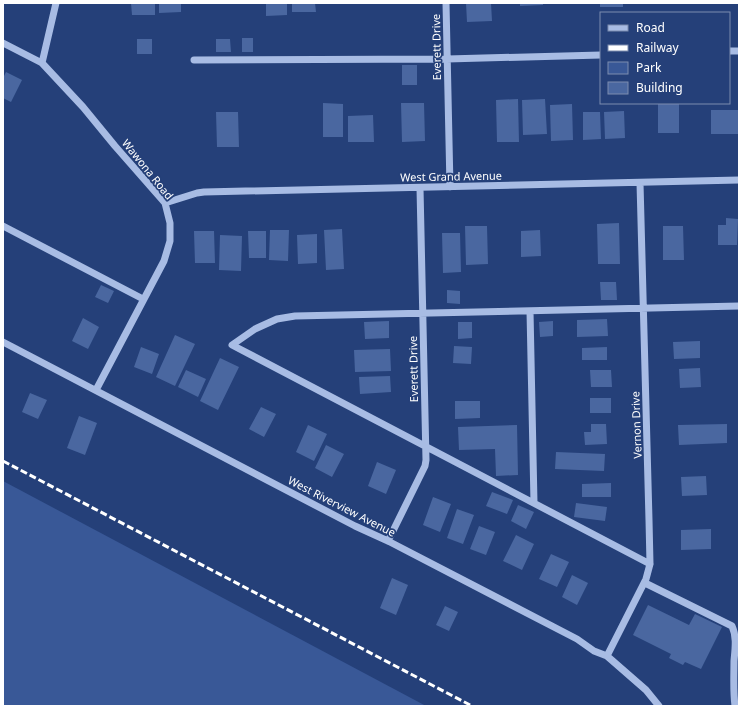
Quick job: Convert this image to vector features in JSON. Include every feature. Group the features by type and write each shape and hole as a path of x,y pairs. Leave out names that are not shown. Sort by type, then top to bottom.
{"street":[{"path":"42,63 56,3"},
{"name":"Everett Drive","path":"446,3 450,187"},
{"name":"Wawona Road","path":"3,43 42,63 83,107 165,203 170,223 170,241 164,261 96,390"},
{"path":"194,60 447,59 600,55"},
{"name":"West Grand Avenue","path":"165,203 204,192 739,180"},
{"name":"Vernon Drive","path":"607,656 645,582 650,564 640,183"},
{"name":"Everett Drive","path":"388,541 425,466 426,460 420,188"},
{"path":"3,226 63,259 144,299"},
{"path":"650,564 232,345 255,329 277,319 295,316 739,306"},
{"path":"530,311 534,503"},
{"name":"West Riverview Avenue","path":"3,342 355,526 388,541 577,639 594,651 607,656 646,690 659,706"},
{"path":"645,582 732,626 735,632 735,706"}],"green space":[{"path":"3,481 426,706 3,706"}],"building":[{"path":"131,3 155,3 155,15 132,15"},
{"path":"159,3 181,3 181,12 159,13"},
{"path":"266,3 287,3 287,15 266,16"},
{"path":"292,3 315,3 316,12 292,12"},
{"path":"466,3 491,3 492,21 467,22"},
{"path":"520,3 543,3 543,5 520,6"},
{"path":"600,3 623,3 623,7 600,7"},
{"path":"242,38 253,38 253,52 242,52"},
{"path":"137,39 152,39 152,54 137,54"},
{"path":"216,39 230,39 231,52 216,52"},
{"path":"402,65 417,65 417,85 402,85"},
{"path":"6,72 22,80 11,102 3,98 3,78"},
{"path":"518,99 519,142 497,142 496,100"},
{"path":"545,99 547,134 523,135 522,100"},
{"path":"323,103 343,104 343,137 323,137"},
{"path":"401,103 424,103 425,141 402,142"},
{"path":"572,104 573,140 551,141 550,105"},
{"path":"658,104 679,104 679,133 658,133"},
{"path":"711,110 739,110 739,134 711,134"},
{"path":"624,111 625,138 605,139 604,112"},
{"path":"216,112 238,112 239,147 217,147"},
{"path":"583,112 600,112 601,139 583,140"},
{"path":"373,115 374,142 348,142 348,116"},
{"path":"726,218 738,219 737,245 718,245 718,225 726,225"},
{"path":"619,223 620,264 598,264 597,224"},
{"path":"465,226 487,226 488,264 466,265"},
{"path":"663,226 683,226 684,260 663,260"},
{"path":"342,229 344,269 326,270 324,230"},
{"path":"270,230 289,230 288,261 269,260"},
{"path":"540,230 541,256 521,257 521,231"},
{"path":"194,231 214,231 215,263 195,263"},
{"path":"248,231 266,231 266,258 249,258"},
{"path":"442,233 460,233 461,272 443,273"},
{"path":"317,234 317,263 298,264 297,235"},
{"path":"220,235 242,236 241,271 219,270"},
{"path":"600,282 616,282 617,300 601,300"},
{"path":"101,285 114,291 108,303 95,297"},
{"path":"447,290 460,291 460,304 447,303"},
{"path":"83,318 99,327 88,349 72,341"},
{"path":"607,319 608,336 577,337 577,320"},
{"path":"389,321 389,338 365,339 364,322"},
{"path":"553,321 553,336 540,337 539,322"},
{"path":"458,322 472,322 472,338 458,339"},
{"path":"175,335 195,344 175,386 156,377"},
{"path":"700,341 700,358 674,359 673,342"},
{"path":"454,346 472,347 471,364 453,363"},
{"path":"141,347 159,354 152,374 134,367"},
{"path":"607,347 607,360 582,360 582,348"},
{"path":"390,349 391,371 355,372 354,350"},
{"path":"220,358 239,367 218,410 200,401"},
{"path":"700,368 701,387 680,388 679,369"},
{"path":"186,370 206,379 198,397 178,387"},
{"path":"590,370 611,370 612,387 591,387"},
{"path":"390,376 391,392 360,394 359,377"},
{"path":"30,393 47,400 38,419 22,412"},
{"path":"590,398 611,398 611,413 590,413"},
{"path":"455,401 480,401 480,418 455,419"},
{"path":"261,407 276,414 264,437 249,429"},
{"path":"79,416 97,423 85,455 67,448"},
{"path":"591,424 606,424 607,444 585,445 584,432 591,432"},
{"path":"727,424 727,443 679,445 678,425"},
{"path":"308,425 327,434 314,461 296,452"},
{"path":"517,425 518,475 496,476 495,449 459,450 458,427"},
{"path":"326,445 344,454 332,477 315,468"},
{"path":"556,452 605,454 604,471 555,469"},
{"path":"377,462 396,470 386,494 368,486"},
{"path":"706,476 707,495 682,496 681,477"},
{"path":"611,483 611,497 582,497 582,484"},
{"path":"492,492 513,500 507,514 486,506"},
{"path":"433,497 451,504 440,532 423,525"},
{"path":"576,503 607,507 605,521 574,517"},
{"path":"518,505 534,512 526,529 511,521"},
{"path":"457,509 474,515 463,544 447,538"},
{"path":"479,526 495,532 486,555 470,549"},
{"path":"711,529 711,549 681,550 681,530"},
{"path":"516,535 534,544 522,570 503,561"},
{"path":"551,554 569,562 557,587 539,579"},
{"path":"572,575 588,583 577,605 562,597"},
{"path":"392,578 408,585 396,615 380,608"},
{"path":"648,605 689,625 695,614 722,627 701,669 685,662 683,665 669,658 671,654 633,635"},
{"path":"445,606 458,612 449,631 436,625"}],"railway":[{"path":"3,461 472,706"}]}
